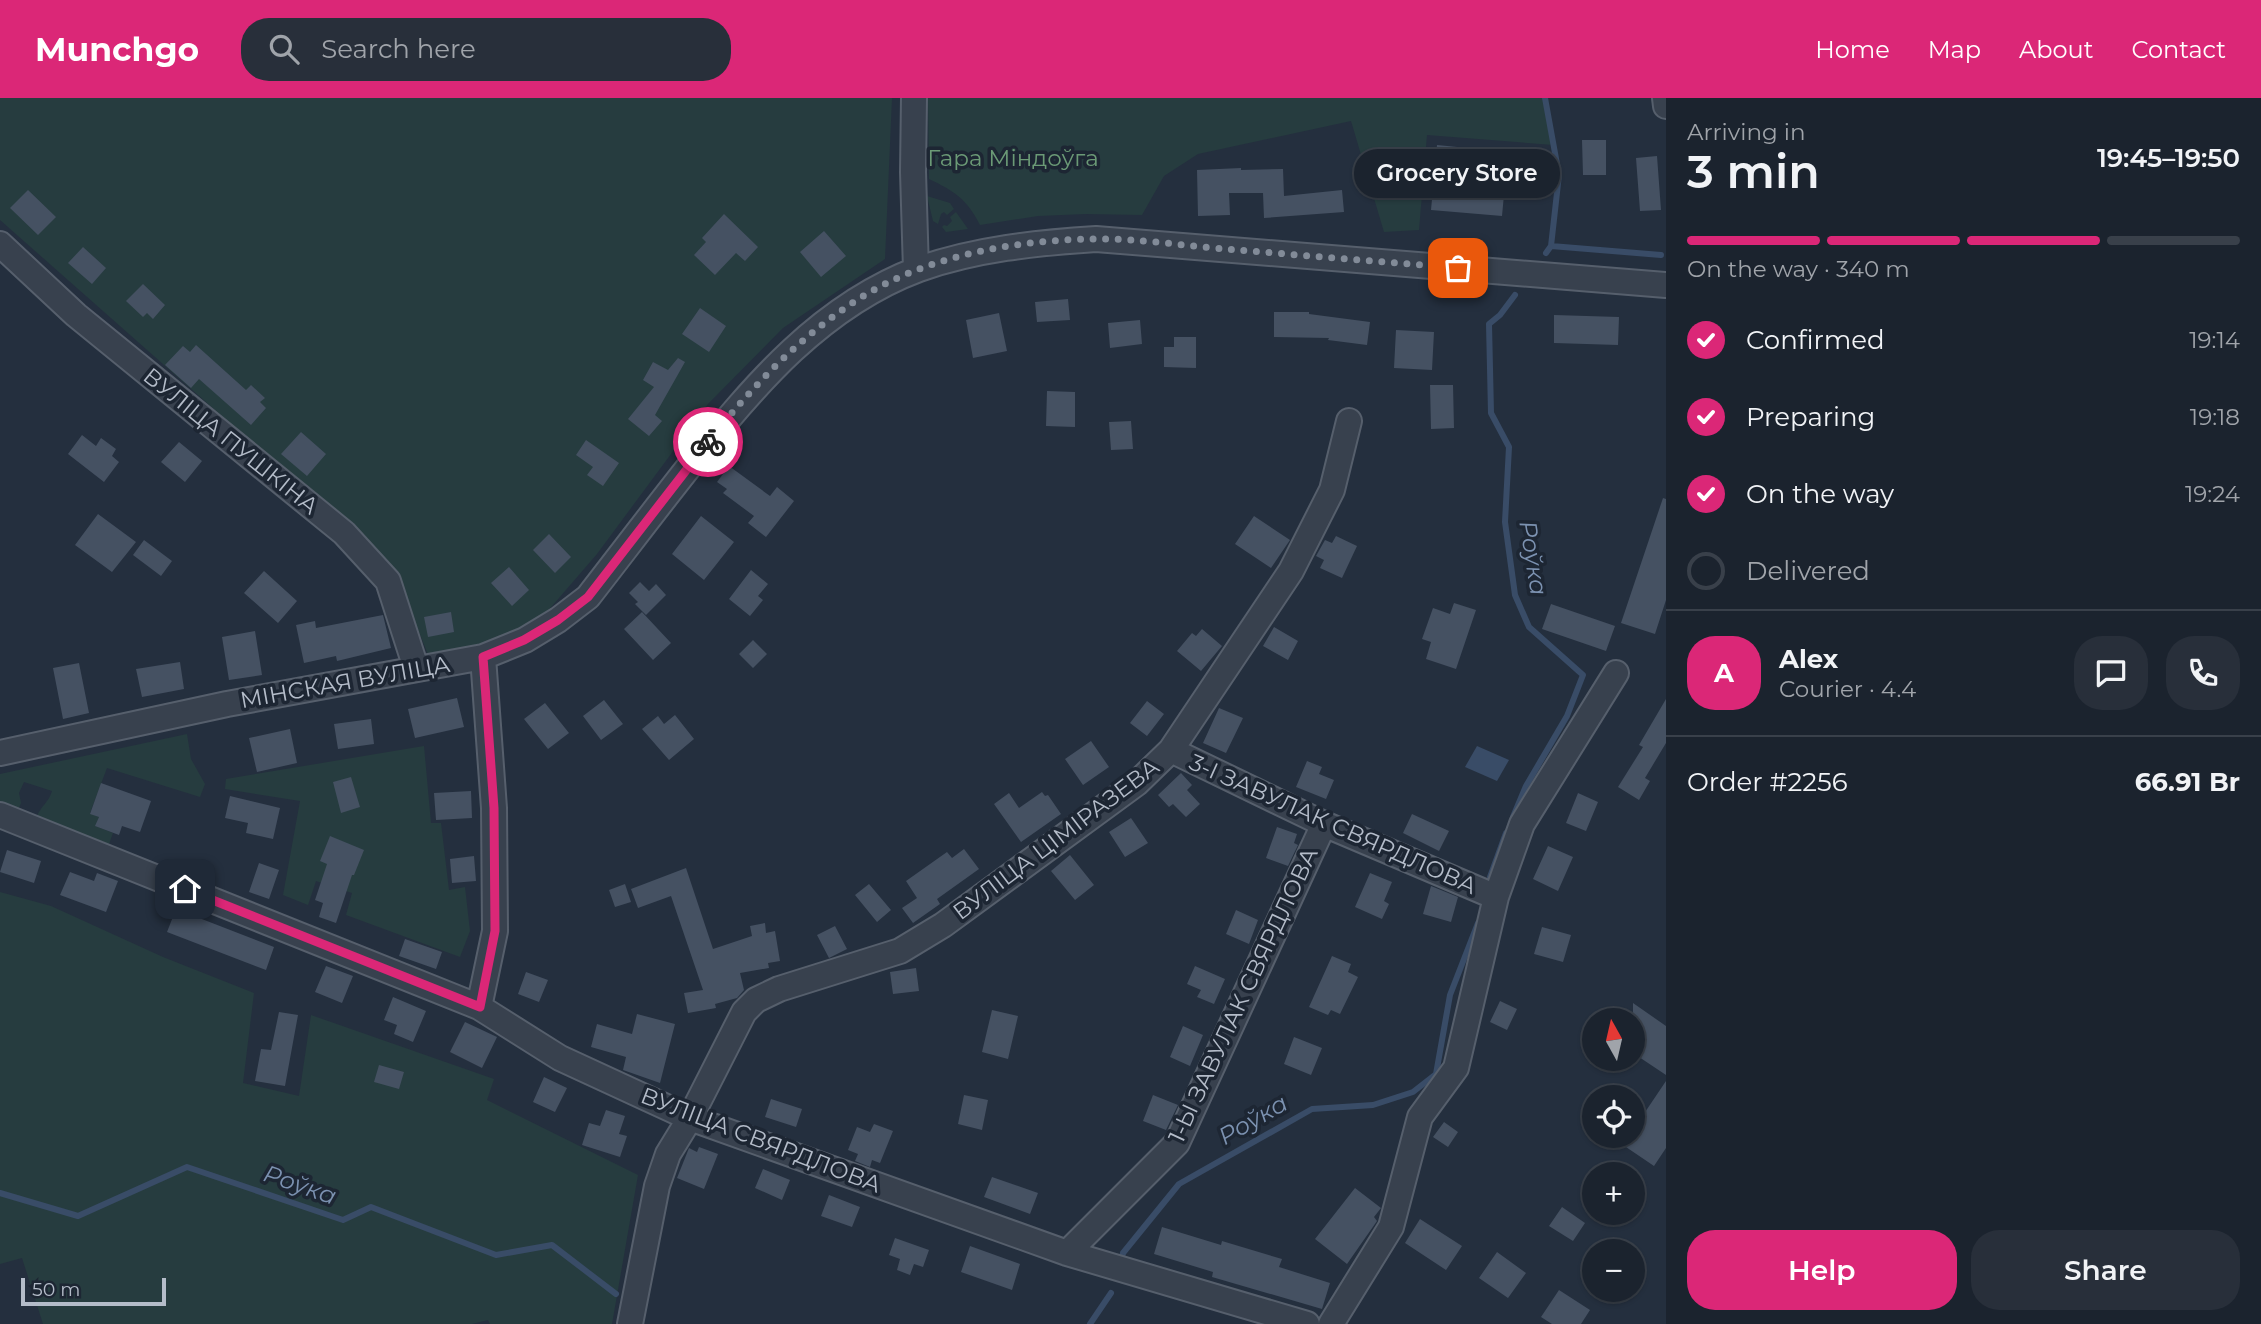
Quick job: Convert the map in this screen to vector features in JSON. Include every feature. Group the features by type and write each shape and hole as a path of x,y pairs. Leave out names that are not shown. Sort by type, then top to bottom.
{"street":[{"path":"914,98 916,270"},
{"path":"1665,98 1666,106"},
{"name":"МІНСКАЯ ВУЛІЦА","path":"0,754 227,704 483,657 524,640 558,620 588,597 743,398 797,344 858,299 916,270 959,256 1031,243 1096,239 1666,285"},
{"name":"ВУЛІЦА ПУШКІНА","path":"0,244 76,315 344,533 388,581 416,668"},
{"name":"ВУЛІЦА ЦІМІРАЗЕВА","path":"630,1324 657,1186 668,1154 690,1118 744,1012 756,1000 779,989 900,951 932,932 1137,783 1171,750 1291,571 1332,490 1349,421"},
{"path":"480,1007 495,931 494,808 483,657"},
{"path":"1331,1324 1391,1227 1420,1117 1456,1068 1496,897 1522,824 1616,673"},
{"name":"3-І ЗАВУЛАК СВЯРДЛОВА","path":"1171,750 1324,824 1496,897"},
{"name":"ВУЛІЦА СВЯРДЛОВА","path":"0,815 480,1007 560,1058 690,1118 1067,1253 1307,1324"},
{"name":"1-Ы ЗАВУЛАК СВЯРДЛОВА","path":"1067,1253 1177,1143 1324,824"}],"green space":[{"path":"0,98 892,98 885,259 783,328 708,404 597,554 546,613 506,637 429,657 398,580 352,531 0,220"},
{"name":"Гара Міндоўга","path":"928,98 1546,98 1553,145 1427,135 1419,230 1384,232 1351,121 1198,154 1164,176 1142,215 1038,216 980,225 959,197 929,179"},
{"path":"927,196 950,203 954,209 947,215 944,212 941,214 938,224 933,221"},
{"path":"956,212 968,229 946,232 942,227 952,221 950,217"},
{"path":"187,734 191,759 205,784 200,797 107,768 90,813 99,817 96,826 113,833 108,847 37,816 52,791 24,782 19,793 21,803 18,810 0,802 0,774"},
{"path":"424,746 431,823 441,823 449,890 465,887 470,931 460,957 346,915 352,893 316,881 308,905 283,895 300,801 225,789 226,779"},
{"path":"0,892 51,906 163,957 254,993 243,1083 299,1096 311,1015 494,1079 487,1100 638,1175 612,1324 490,1324 488,1320 472,1324 43,1324 22,1258 0,1264"}],"water":[{"path":"1477,746 1509,760 1497,781 1465,767"}],"building":[{"path":"1582,140 1606,140 1606,175 1583,175"},
{"path":"1437,145 1508,152 1502,216 1431,210"},
{"path":"1657,156 1661,210 1640,211 1636,158"},
{"path":"1283,169 1284,196 1342,190 1344,212 1264,218 1263,193 1229,193 1230,215 1198,216 1197,170"},
{"path":"28,190 56,217 38,235 10,208"},
{"path":"724,214 758,247 745,261 736,253 715,275 694,255 706,242 702,238"},
{"path":"824,231 846,256 821,277 800,252"},
{"path":"83,247 106,268 92,284 68,263"},
{"path":"143,284 165,305 153,319 147,313 143,317 126,301"},
{"path":"1068,299 1070,320 1037,322 1035,302"},
{"path":"700,308 726,326 709,352 682,334"},
{"path":"1274,312 1309,312 1370,322 1367,345 1328,340 1329,338 1274,337"},
{"path":"999,313 1007,351 973,358 966,320"},
{"path":"1554,315 1619,317 1618,345 1554,343"},
{"path":"1140,320 1142,344 1110,348 1108,323"},
{"path":"1396,330 1434,332 1432,370 1394,368"},
{"path":"1174,337 1196,337 1196,368 1164,367 1164,347 1174,347"},
{"path":"196,345 246,390 251,385 265,398 260,402 266,408 251,425 199,379 191,388 165,365 183,346 190,352"},
{"path":"678,358 685,362 655,415 662,421 649,436 628,419 654,387 643,380 653,362 668,370"},
{"path":"1430,385 1453,385 1454,428 1431,429"},
{"path":"1047,391 1075,392 1075,427 1046,426"},
{"path":"1131,421 1133,449 1111,450 1109,422"},
{"path":"301,432 326,454 307,476 281,454"},
{"path":"82,435 96,446 101,438 116,449 112,456 119,462 104,482 68,454"},
{"path":"586,440 619,463 603,486 587,475 593,467 576,455"},
{"path":"179,442 202,461 185,482 161,462"},
{"path":"729,466 770,496 777,487 794,501 766,537 748,523 754,516 723,493 727,489 717,482"},
{"path":"1663,498 1666,499 1666,600 1655,634 1621,623"},
{"path":"98,514 136,542 112,572 75,545"},
{"path":"701,516 734,542 704,580 672,554"},
{"path":"1254,516 1290,540 1271,568 1235,544"},
{"path":"549,534 571,557 555,573 533,550"},
{"path":"1336,536 1357,546 1342,578 1320,568 1324,560 1316,556 1325,540 1332,543"},
{"path":"144,540 172,561 161,576 133,555"},
{"path":"509,567 529,590 512,606 491,583"},
{"path":"751,570 768,584 758,596 763,600 750,616 729,599"},
{"path":"264,571 297,601 278,623 244,593"},
{"path":"640,582 649,591 656,584 666,595 646,615 629,593"},
{"path":"1454,603 1476,610 1456,669 1426,659 1431,642 1422,639 1433,608 1450,614"},
{"path":"1551,604 1615,626 1606,651 1542,629"},
{"path":"451,612 454,632 428,637 424,617"},
{"path":"642,612 671,643 653,660 624,629"},
{"path":"383,615 391,648 337,661 336,656 304,663 296,625 315,621 316,628"},
{"path":"1274,627 1298,641 1288,660 1263,646"},
{"path":"1202,629 1222,646 1201,671 1177,651 1192,633 1196,636"},
{"path":"255,631 262,675 229,680 222,637"},
{"path":"753,640 767,654 753,668 739,654"},
{"path":"180,662 184,689 142,697 136,669"},
{"path":"79,663 89,713 63,719 53,668"},
{"path":"457,698 464,727 415,738 408,709"},
{"path":"1666,699 1666,743 1645,778 1650,781 1639,800 1618,787 1643,747 1639,745"},
{"path":"604,700 623,724 601,740 583,716"},
{"path":"1147,701 1164,714 1147,736 1130,723"},
{"path":"545,703 569,733 548,749 524,719"},
{"path":"1219,708 1243,718 1226,753 1203,743"},
{"path":"675,715 694,739 669,760 642,729 658,716 664,724"},
{"path":"371,719 374,744 338,749 334,724"},
{"path":"290,729 297,763 257,772 249,738"},
{"path":"1091,741 1109,767 1083,785 1065,759"},
{"path":"1307,761 1322,767 1319,774 1334,780 1326,799 1296,787"},
{"path":"1181,773 1192,785 1187,790 1200,804 1186,817 1173,804 1169,807 1158,795"},
{"path":"351,777 360,807 341,813 333,782"},
{"path":"101,783 151,801 140,832 122,826 119,835 95,826 99,817 90,814"},
{"path":"471,791 472,818 436,820 434,793"},
{"path":"1042,792 1045,796 1048,795 1061,814 1021,842 994,804 1009,793 1019,808"},
{"path":"1578,793 1598,802 1586,831 1566,823"},
{"path":"230,796 280,808 273,839 246,833 248,823 225,818"},
{"path":"1412,814 1449,831 1439,851 1403,833"},
{"path":"1131,818 1148,843 1125,857 1109,832"},
{"path":"1277,827 1297,834 1294,843 1298,845 1288,866 1266,858"},
{"path":"330,836 364,850 352,875 336,923 319,917 323,903 315,900 327,864 320,861"},
{"path":"1548,846 1573,857 1558,891 1533,879"},
{"path":"964,849 979,869 937,899 940,904 913,923 902,908 917,898 906,881 947,852 952,858"},
{"path":"7,850 41,861 34,883 0,872"},
{"path":"1070,855 1094,885 1075,900 1051,871"},
{"path":"474,856 476,881 452,883 450,859"},
{"path":"259,863 279,870 269,899 249,892"},
{"path":"686,868 713,949 752,936 750,926 765,923 766,933 775,931 780,961 768,963 769,968 740,973 744,990 737,998 715,1004 716,1008 688,1013 684,993 703,990 671,896 638,908 631,889"},
{"path":"70,872 94,881 97,873 118,881 106,912 60,895"},
{"path":"1370,873 1392,882 1384,901 1389,904 1382,919 1355,907"},
{"path":"625,884 631,902 615,907 609,890"},
{"path":"869,884 891,910 877,922 855,895"},
{"path":"1431,886 1458,897 1451,922 1423,914"},
{"path":"176,909 274,947 266,970 167,932"},
{"path":"1236,910 1258,920 1249,944 1226,934"},
{"path":"835,926 847,949 829,958 817,935"},
{"path":"1542,927 1571,935 1563,962 1534,954"},
{"path":"405,939 442,952 436,969 399,956"},
{"path":"1332,956 1351,964 1348,972 1358,977 1340,1014 1331,1010 1328,1015 1309,1007"},
{"path":"326,966 353,976 342,1003 315,992"},
{"path":"1195,966 1225,979 1214,1004 1197,997 1201,990 1187,984"},
{"path":"916,968 919,991 893,994 890,972"},
{"path":"526,972 548,980 539,1002 518,994"},
{"path":"393,997 426,1011 413,1042 394,1034 397,1025 384,1020"},
{"path":"1500,1001 1517,1009 1507,1030 1490,1022"},
{"path":"992,1010 1018,1016 1008,1059 982,1052"},
{"path":"1645,1011 1666,1026 1666,1075 1645,1061"},
{"path":"279,1012 298,1015 285,1086 255,1081 261,1049 271,1050"},
{"path":"637,1014 675,1024 660,1083 623,1070 626,1057 591,1047 597,1024 632,1034"},
{"path":"465,1022 497,1037 482,1068 450,1052"},
{"path":"1183,1026 1203,1035 1190,1066 1170,1057"},
{"path":"1294,1037 1322,1048 1311,1075 1284,1064"},
{"path":"379,1065 404,1072 399,1089 374,1082"},
{"path":"544,1077 567,1088 555,1112 533,1102"},
{"path":"1666,1081 1666,1148 1654,1166 1627,1148 1645,1148 1645,1112"},
{"path":"964,1095 988,1100 982,1130 958,1124"},
{"path":"1153,1095 1178,1105 1166,1130 1143,1121"},
{"path":"771,1099 802,1109 796,1127 765,1117"},
{"path":"606,1110 625,1116 619,1134 627,1136 620,1157 582,1145 589,1123 600,1126"},
{"path":"1444,1122 1458,1132 1448,1147 1433,1137"},
{"path":"874,1124 893,1131 880,1163 872,1160 870,1167 855,1161 858,1154 848,1150 857,1127 870,1132"},
{"path":"699,1147 718,1154 704,1189 677,1178 689,1148 697,1152"},
{"path":"763,1169 790,1180 782,1200 755,1188"},
{"path":"992,1177 1038,1193 1030,1214 984,1197"},
{"path":"1355,1188 1381,1208 1374,1217 1377,1221 1347,1264 1315,1239"},
{"path":"829,1195 860,1207 852,1227 821,1216"},
{"path":"1562,1207 1584,1225 1573,1241 1549,1226"},
{"path":"1420,1219 1462,1246 1446,1270 1405,1243"},
{"path":"1162,1227 1221,1245 1222,1241 1282,1259 1279,1267 1330,1283 1322,1309 1212,1277 1213,1272 1154,1254"},
{"path":"895,1238 929,1250 923,1267 914,1264 910,1275 897,1270 900,1259 889,1255"},
{"path":"970,1246 1020,1264 1012,1290 961,1272"},
{"path":"1497,1252 1526,1273 1508,1298 1479,1278"},
{"path":"1559,1290 1590,1310 1581,1324 1552,1324 1541,1317"}],"waterway":[{"name":"Роўка","path":"1545,98 1559,175 1551,246 1546,253"},
{"path":"1551,246 1661,255"},
{"name":"Роўка","path":"1513,817 1526,786 1567,716 1583,675 1529,627 1515,595 1505,522 1509,447 1491,413 1489,324 1500,315 1515,295"},
{"name":"Роўка","path":"1490,877 1506,833"},
{"name":"Роўка","path":"1121,1262 1123,1253 1179,1184 1312,1109 1373,1105 1413,1092 1436,1074 1450,995 1478,923"},
{"name":"Роўка","path":"0,1193 78,1216 187,1167 343,1220 371,1207 496,1255 552,1245 616,1294"},
{"name":"Роўка","path":"1090,1324 1111,1293"}],"way so far":[{"path":"708,442 743,398 797,344 858,299 916,270 959,256 1031,243 1096,239 1458,268"}],"place":[{"name":"Grocery Store","path":"1458,268"}],"route":[{"path":"185,889 480,1007 495,931 494,808 483,657 524,640 558,620 588,597 708,442"}]}
